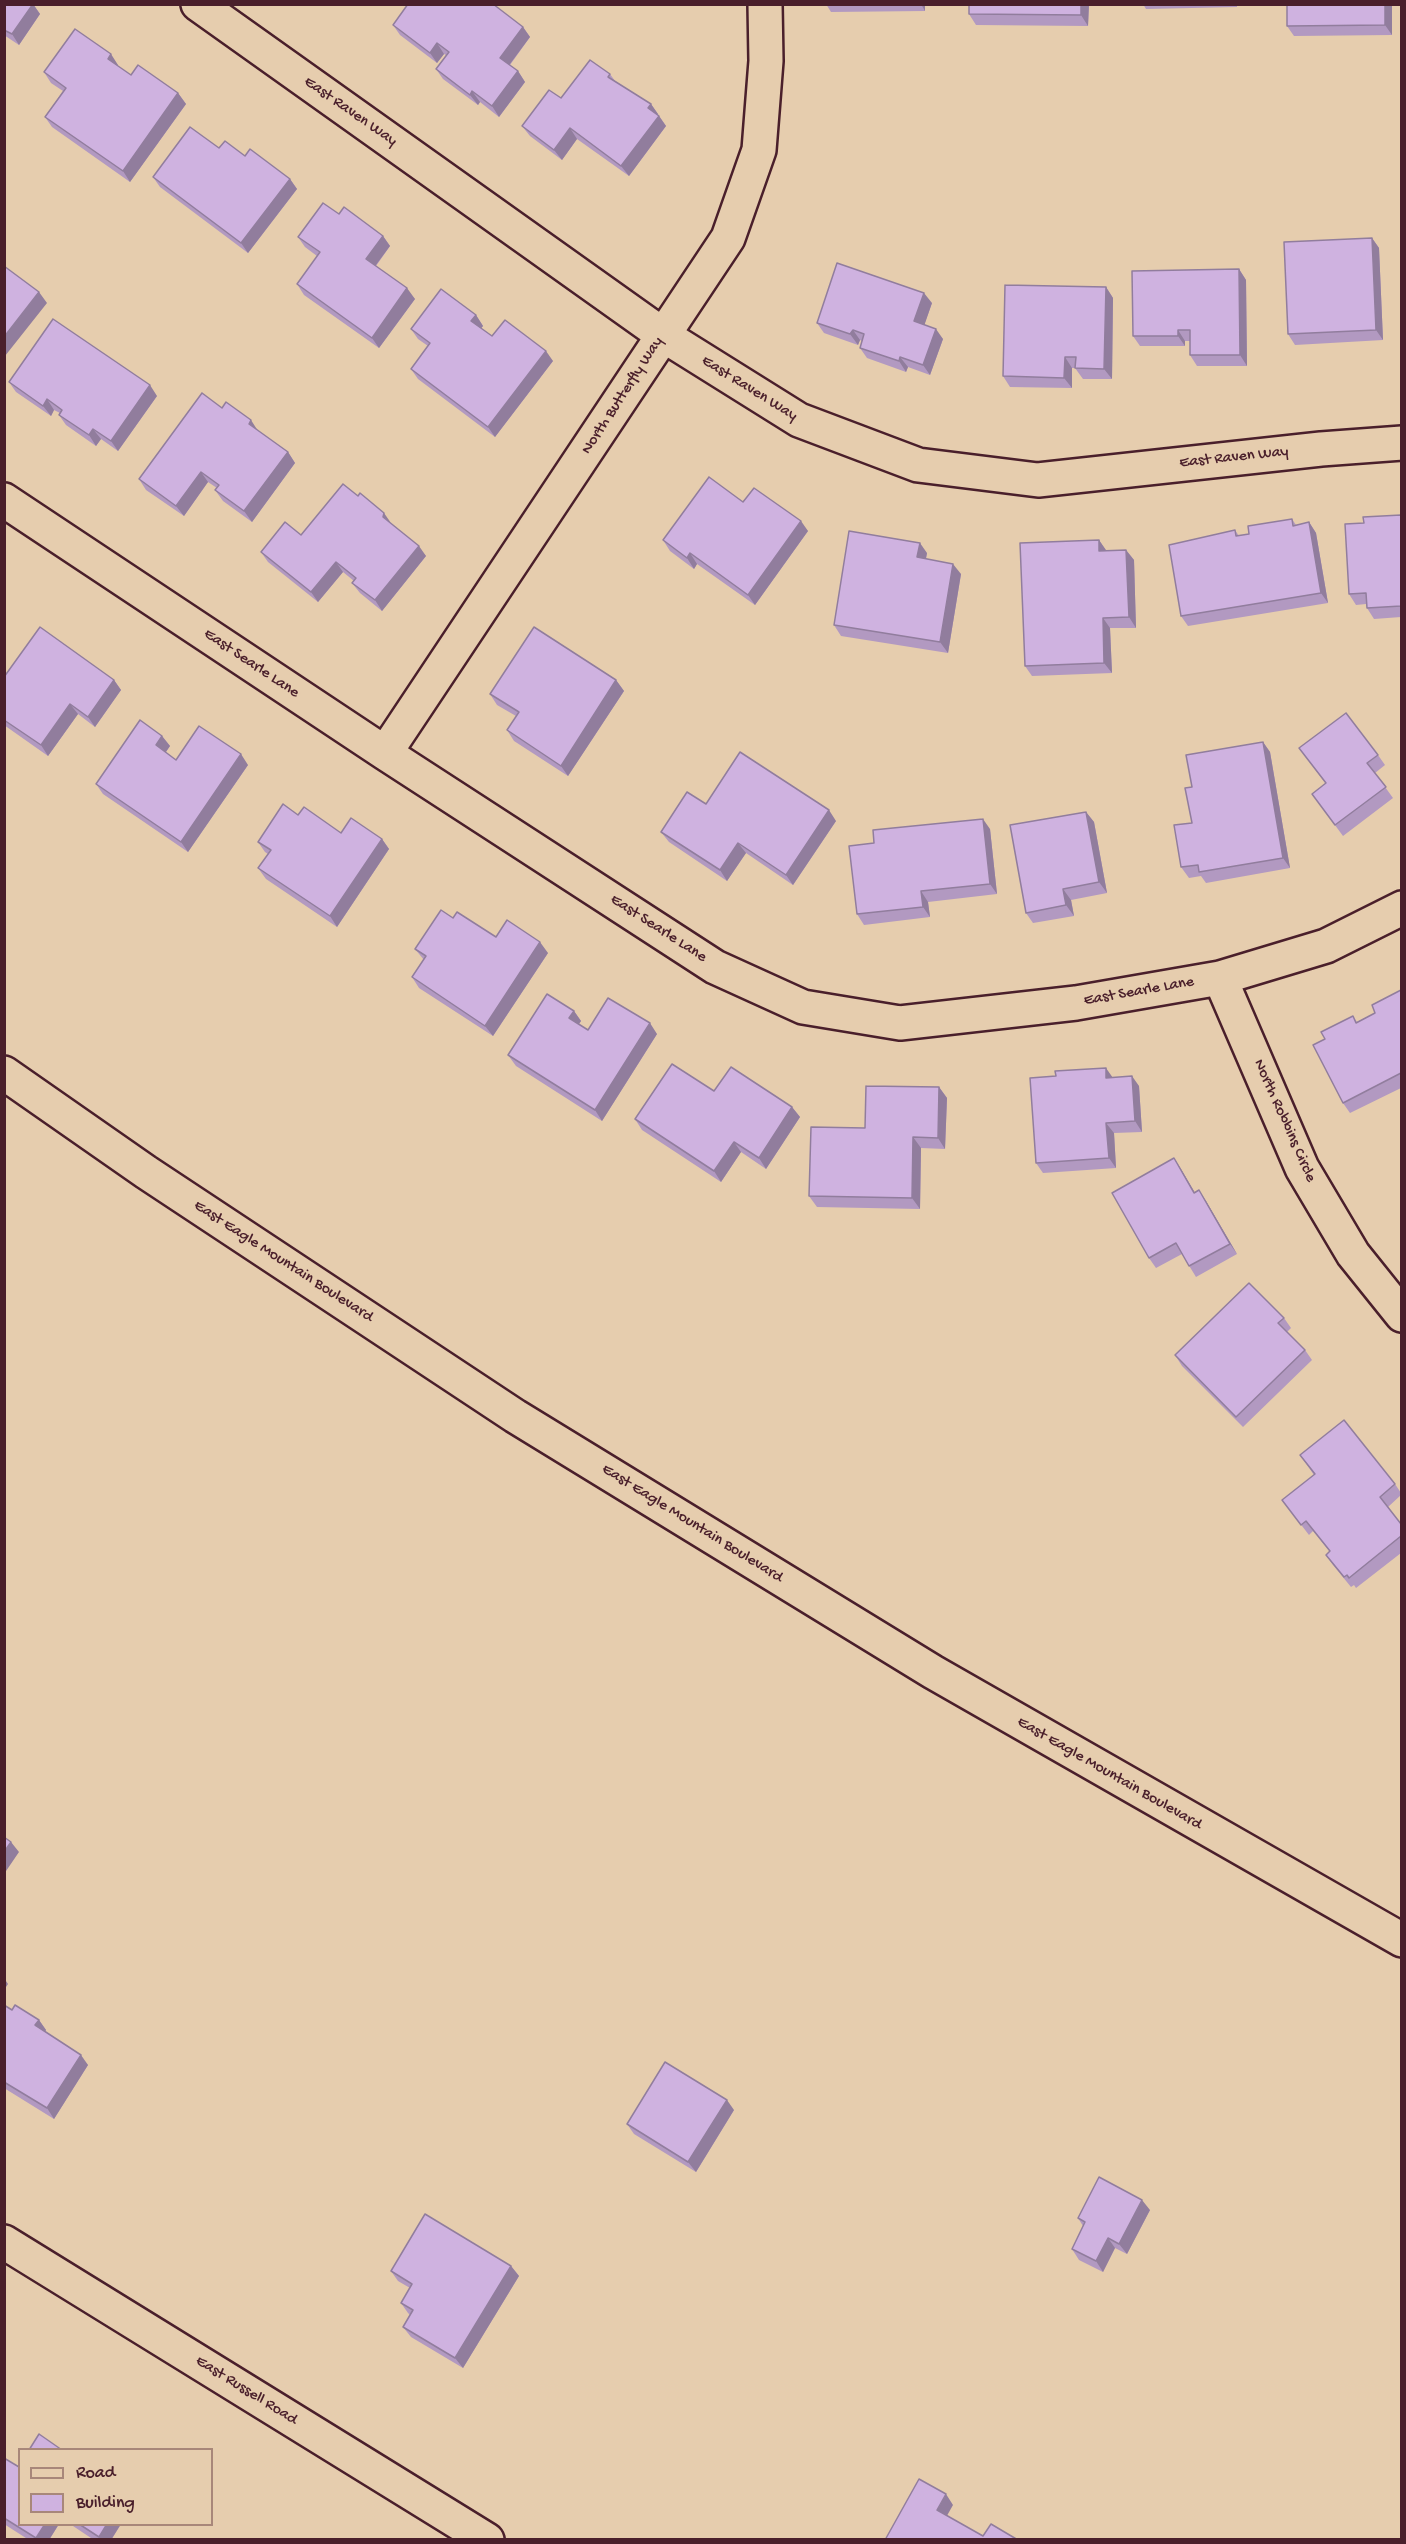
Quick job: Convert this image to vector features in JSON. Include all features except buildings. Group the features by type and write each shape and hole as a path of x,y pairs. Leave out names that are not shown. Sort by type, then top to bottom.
{"street":[{"name":"East Raven Way","path":"198,4 663,335 799,420 918,465 1038,480 1321,448 1401,443"},
{"name":"North Butterfly Way","path":"385,753 728,238 759,150 766,61 765,4"},
{"name":"East Searle Lane","path":"4,500 385,753 716,967 803,1007 900,1023 1076,1003 1220,978 1326,946 1401,908"},
{"name":"North Robbins Circle","path":"1220,978 1302,1168 1353,1254 1401,1315"},
{"name":"East Eagle Mountain Boulevard","path":"4,1073 146,1172 515,1416 933,1672 1401,1940"},
{"name":"East Russell Road","path":"4,2242 487,2540"}]}
